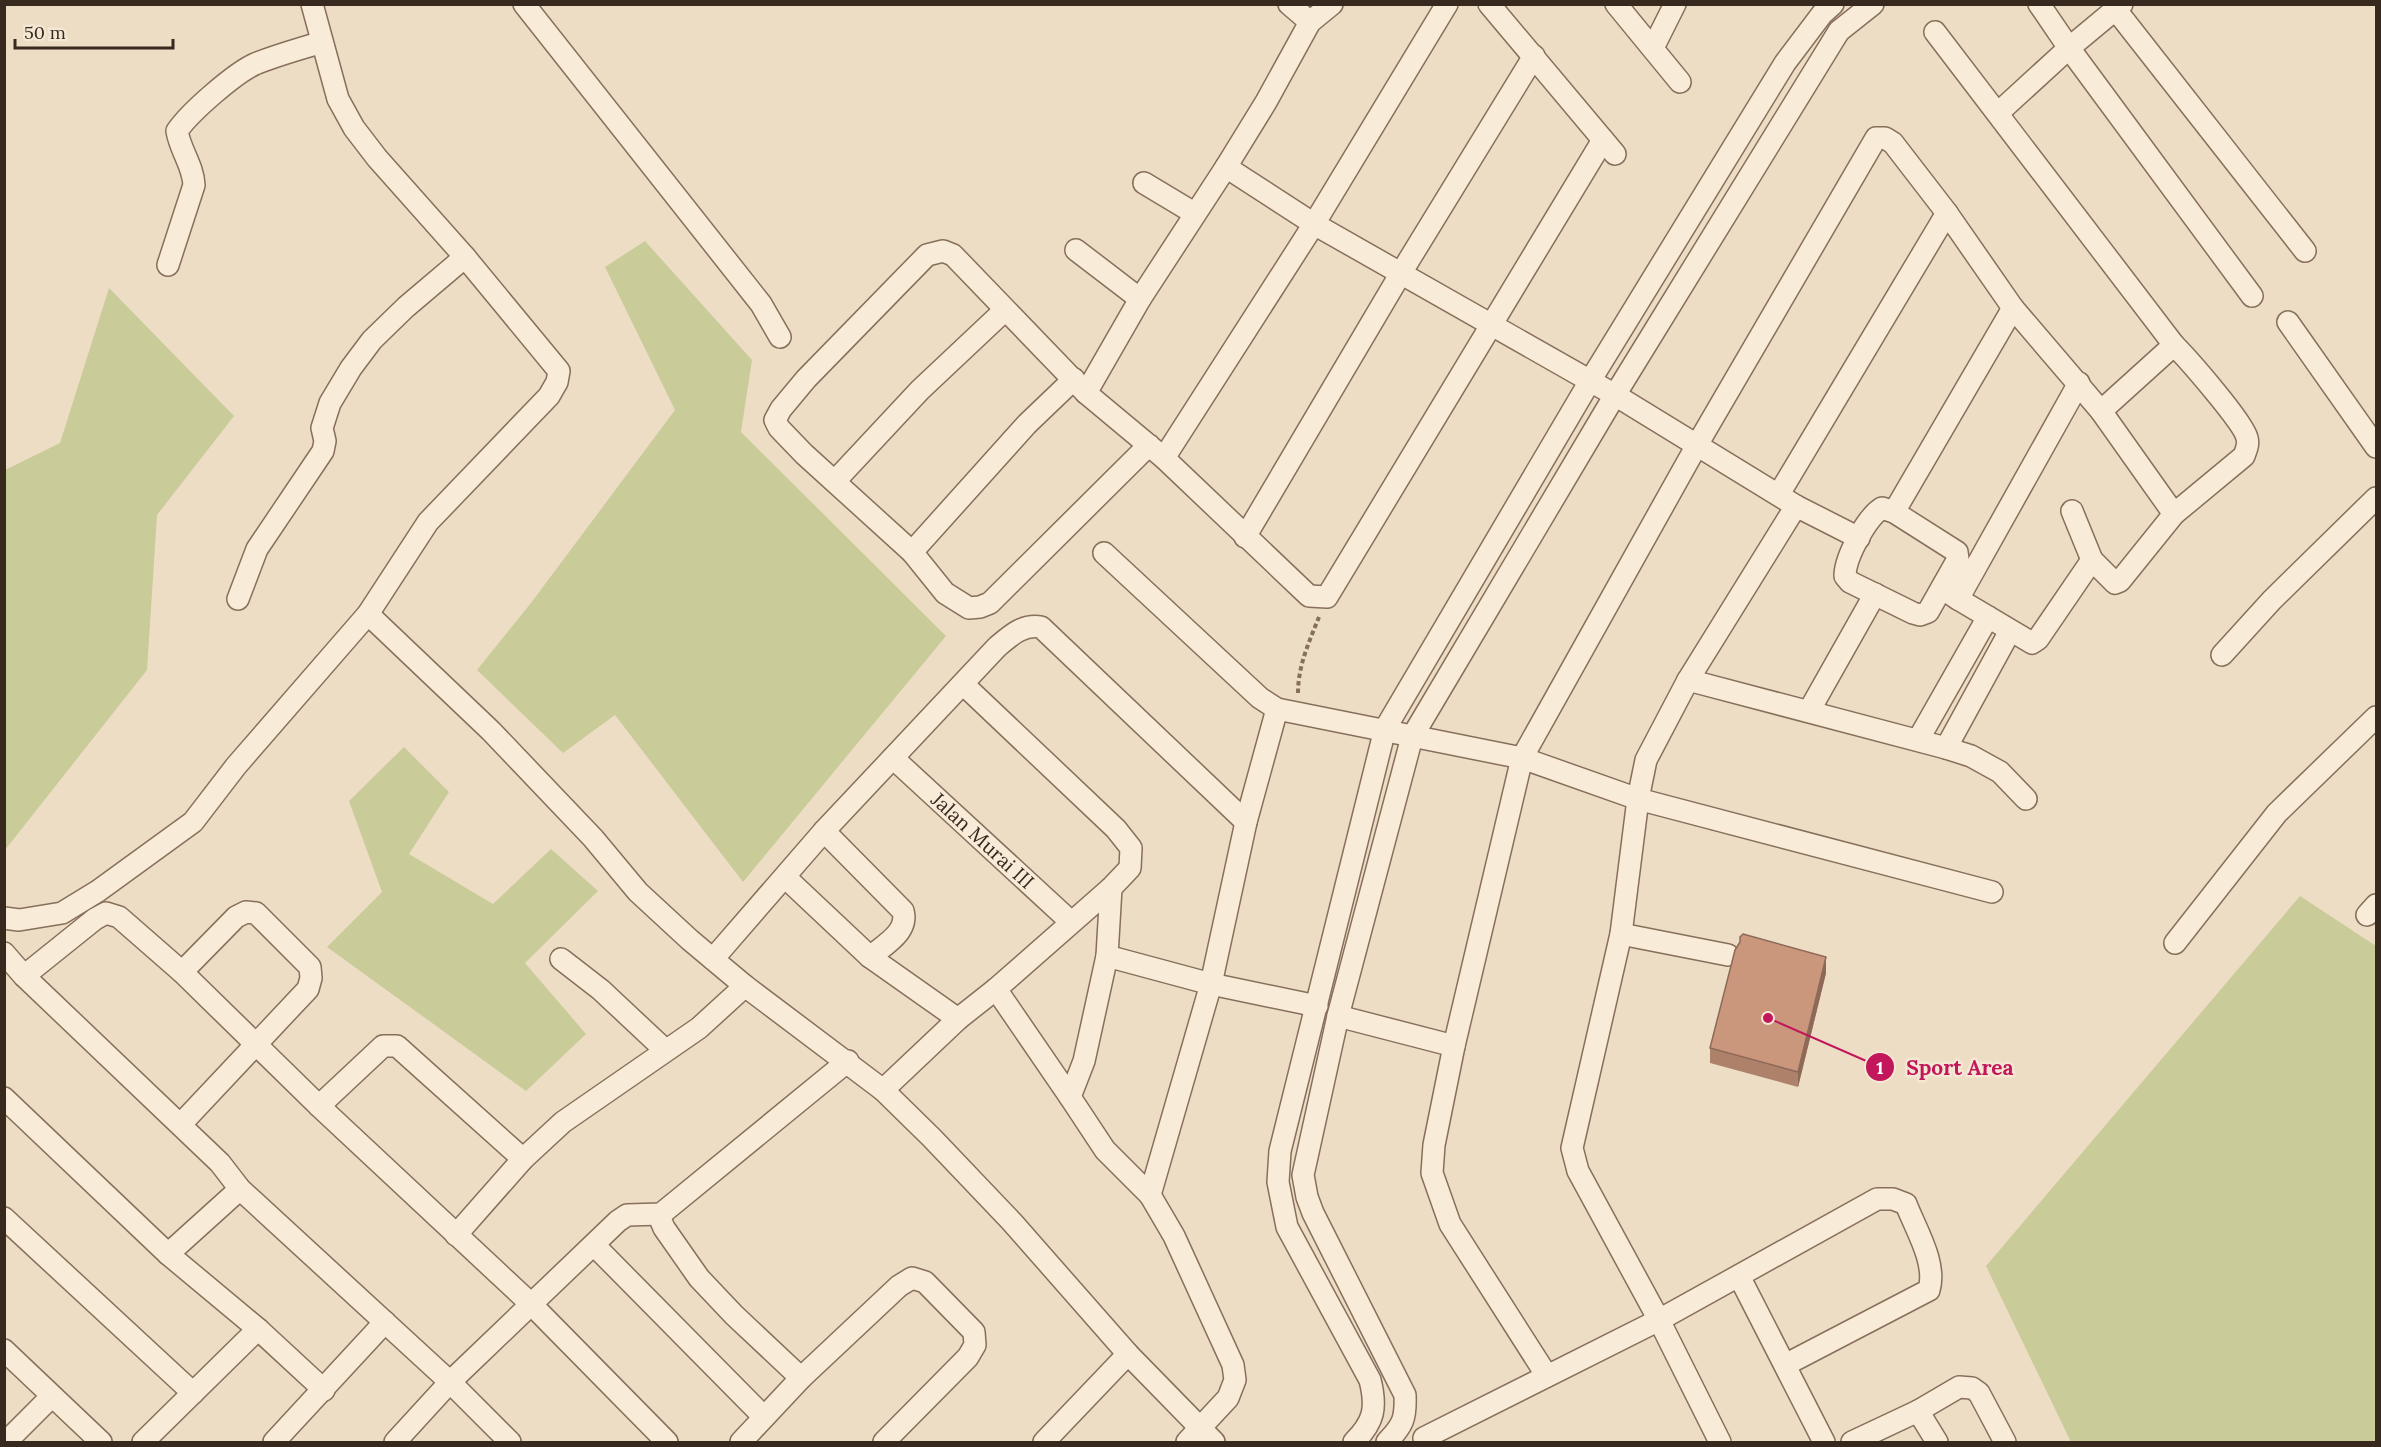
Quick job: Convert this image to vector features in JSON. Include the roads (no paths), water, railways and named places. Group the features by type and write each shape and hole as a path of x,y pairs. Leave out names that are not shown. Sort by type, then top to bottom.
{"street":[{"path":"4,918 19,920 62,913 98,891 193,822 236,766 368,614 428,522 549,396 557,382 559,371 354,128 338,99 312,4"},
{"path":"524,4 754,295 780,337"},
{"path":"1289,4 1310,22"},
{"path":"912,552 1027,424 1080,386 1140,299 1226,166 1266,102 1310,22 1332,4"},
{"path":"1447,4 1314,224 1156,452 990,603 969,608 945,593 912,552 778,428 775,420 777,414 806,379 927,255 943,251 953,255 1080,386 1156,452 1309,596 1327,597 1490,325 1609,147 1489,4"},
{"path":"1616,4 1680,82"},
{"path":"1653,48 1676,4"},
{"path":"1387,1443 1402,1426 1406,1410 1405,1395 1313,1214 1303,1175 1338,1016 1412,737 1615,395 1839,32 1873,4"},
{"path":"2039,4 2252,296"},
{"path":"1998,113 2069,48 2119,7 2305,251"},
{"path":"1354,1443 1372,1419 1375,1400 1370,1380 1287,1227 1278,1182 1280,1151 1384,729 1590,381 1785,63 1827,9 1839,32"},
{"path":"1935,32 2174,345 2212,389 2247,436 2248,446 2244,456 2174,514 2120,581 2112,581 2092,560 2072,511"},
{"path":"168,265 194,185 194,174 177,131 184,121 233,78 253,65 322,42"},
{"path":"1245,537 1401,273 1534,56"},
{"path":"1547,1376 1450,1224 1432,1173 1434,1145 1454,1046 1522,758 1697,445 1876,138 1885,138 1893,143 1947,213 2013,308 2101,411 2174,514"},
{"path":"1226,166 1314,224 1615,395 1788,500 1859,538"},
{"path":"1144,183 1194,213"},
{"path":"1720,1443 1659,1320 1578,1171 1572,1148 1621,934 1638,799 1646,760 1947,213"},
{"path":"1077,250 1140,299"},
{"path":"238,600 257,549 323,451 325,441 322,428 330,403 351,368 372,340 397,315 465,257"},
{"path":"1894,512 2013,308"},
{"path":"835,481 920,390 1005,310"},
{"path":"2288,322 2376,447"},
{"path":"2101,411 2174,345"},
{"path":"1950,594 1958,559 1957,552 1894,512 1882,508 1877,511 1859,538 1845,568 1845,576 1850,582 1920,615 1928,612 1950,594 2079,383"},
{"path":"2222,654 2272,600 2376,498"},
{"path":"1104,553 1260,698 1277,710 1384,729 1412,737 1522,758 1638,799 1992,892"},
{"path":"1950,594 2032,643 2038,639 2092,560"},
{"path":"1809,711 1875,594"},
{"path":"368,614 491,731 593,838 638,892 745,986 848,1061 883,1090 1012,1222 1200,1438 1228,1398 1235,1380 1233,1365 1174,1236 1150,1196 1105,1150 996,989"},
{"path":"1918,740 1988,617"},
{"path":"713,959 824,831 997,646 1012,634 1031,625 1041,627 1246,822"},
{"path":"1946,748 2010,631"},
{"path":"1688,680 1971,756 2000,772 2026,799"},
{"path":"883,1090 958,1019 996,989 1111,888 1130,868 1131,848 1116,829 963,684"},
{"path":"1150,1196 1210,984 1246,822 1277,710"},
{"path":"2175,943 2277,813 2376,717"},
{"name":"Jalan Murai III","path":"893,758 1071,922"},
{"path":"824,831 903,911 905,919 902,929 870,957"},
{"path":"785,878 870,957 958,1019"},
{"path":"1070,1097 1084,1061 1107,956 1111,888"},
{"path":"181,1124 308,989 311,978 310,967 256,913 246,912 236,917 182,972"},
{"path":"24,976 106,913 119,917 182,972 319,1106 532,1305 667,1443"},
{"path":"1621,934 1728,955"},
{"path":"4,953 24,976 181,1124 220,1163 240,1189 450,1382 510,1443"},
{"path":"1107,956 1210,984 1317,1006"},
{"path":"561,959 601,990 665,1050"},
{"path":"456,1235 523,1159 563,1122 699,1028 745,986"},
{"path":"1338,1016 1454,1046"},
{"path":"319,1106 383,1046 396,1046 523,1159"},
{"path":"1304,1059 1329,1062"},
{"path":"395,1443 450,1382 627,1215 661,1214 848,1061"},
{"path":"7,1106 168,1254 258,1329 324,1389"},
{"path":"168,1254 240,1189"},
{"path":"1402,1426 1425,1440 1659,1320 1877,1199 1893,1199 1906,1204 1929,1262 1932,1279 1929,1290 1785,1365"},
{"path":"661,1214 660,1221 664,1228 699,1278 734,1315 801,1378"},
{"path":"4,1218 193,1393"},
{"path":"594,1245 764,1417"},
{"path":"1739,1276 1824,1443"},
{"path":"741,1443 801,1378 899,1286 912,1278 925,1282 974,1332 975,1345 968,1357 884,1443"},
{"path":"274,1443 385,1322"},
{"path":"143,1443 258,1329"},
{"path":"4,1350 101,1443"},
{"path":"1044,1443 1128,1354"},
{"path":"1852,1443 1918,1412 1959,1388 1972,1388 1979,1393 2005,1443"},
{"path":"6,1443 51,1397"},
{"path":"1918,1412 1937,1443"}],"place":[{"name":"Sport Area","path":"1768,1018"}]}
